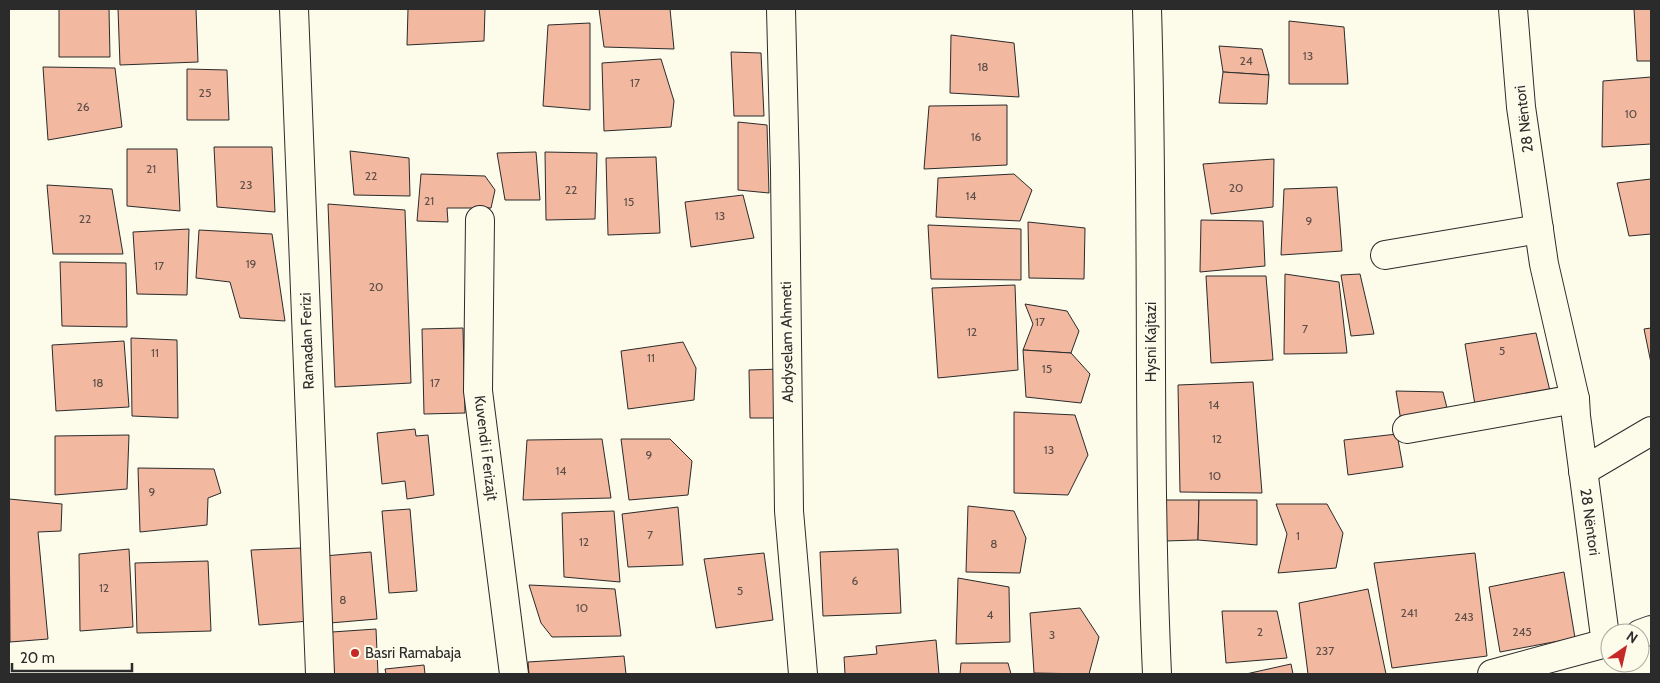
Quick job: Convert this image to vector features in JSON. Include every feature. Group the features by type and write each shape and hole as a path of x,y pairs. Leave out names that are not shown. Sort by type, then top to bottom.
{"street":[{"name":"Ramadan Ferizi","path":"294,9 320,674"},
{"name":"Abdyselam Ahmeti","path":"781,9 786,171 790,511 803,674"},
{"name":"Hysni Kajtazi","path":"1147,9 1150,99 1152,564 1157,674"},
{"name":"28 Nëntori","path":"1513,9 1521,107 1544,264 1576,399 1576,416 1583,471 1605,623"},
{"name":"Kuvendi i Ferizajt","path":"480,220 478,391 514,674"},
{"path":"1385,255 1539,229"},
{"path":"1407,430 1576,399"},
{"path":"1583,471 1651,431"},
{"path":"1492,674 1600,645"}],"building":[{"path":"59,9 109,9 110,57 59,57"},
{"path":"118,9 196,9 198,62 120,65"},
{"path":"408,9 485,9 484,41 407,45"},
{"path":"599,9 670,9 674,49 604,47"},
{"path":"1634,9 1651,9 1651,61 1637,61"},
{"path":"1289,21 1344,27 1348,84 1289,84"},
{"path":"590,23 590,110 543,106 548,25"},
{"path":"951,35 1014,43 1019,97 950,93"},
{"path":"1219,46 1262,49 1269,75 1223,72"},
{"path":"731,52 761,53 764,116 734,116"},
{"path":"661,59 674,101 671,127 604,131 602,63"},
{"path":"43,67 115,68 122,127 48,140"},
{"path":"187,69 227,70 229,120 187,120"},
{"path":"1223,72 1269,75 1267,104 1219,103"},
{"path":"1651,77 1651,144 1602,147 1603,81"},
{"path":"1007,105 1007,165 924,169 929,106"},
{"path":"738,122 767,125 769,193 738,190"},
{"path":"214,147 272,147 275,212 217,207"},
{"path":"127,149 177,149 180,211 127,206"},
{"path":"350,151 409,158 410,196 354,195"},
{"path":"536,152 540,200 505,200 497,153"},
{"path":"545,152 597,153 595,219 546,220"},
{"path":"656,157 660,233 608,235 606,158"},
{"path":"1274,159 1273,207 1211,214 1203,164"},
{"path":"421,174 485,176 495,190 491,208 447,208 448,222 417,221"},
{"path":"1014,174 1032,190 1020,221 936,217 938,178"},
{"path":"1651,179 1651,234 1629,236 1617,183"},
{"path":"47,185 112,189 123,254 53,254"},
{"path":"1337,187 1342,251 1281,255 1284,189"},
{"path":"743,195 754,238 691,247 685,202"},
{"path":"328,204 405,210 411,383 335,387"},
{"path":"1201,220 1263,221 1265,266 1200,272"},
{"path":"1028,222 1085,228 1084,279 1029,278"},
{"path":"928,225 1021,229 1021,280 931,279"},
{"path":"189,229 187,295 137,294 133,232"},
{"path":"199,230 272,234 285,321 240,318 230,282 196,278"},
{"path":"60,262 126,263 127,327 62,326"},
{"path":"1285,274 1339,282 1347,353 1284,354"},
{"path":"1360,274 1374,334 1351,336 1341,275"},
{"path":"1206,276 1266,276 1273,360 1211,363"},
{"path":"1015,285 1018,370 938,378 932,288"},
{"path":"1025,304 1067,311 1079,331 1071,353 1023,350 1033,324"},
{"path":"463,328 465,413 424,414 422,329"},
{"path":"1651,328 1651,363 1644,329"},
{"path":"1536,333 1551,395 1477,417 1465,344"},
{"path":"131,338 177,340 178,418 132,416"},
{"path":"124,341 129,407 56,411 52,345"},
{"path":"683,342 696,368 694,400 628,409 621,351"},
{"path":"1023,350 1071,353 1090,374 1081,403 1026,397"},
{"path":"782,369 783,418 750,418 749,370"},
{"path":"1253,382 1262,493 1180,492 1178,385"},
{"path":"1396,391 1443,392 1449,416 1401,421"},
{"path":"1014,412 1075,415 1088,455 1068,495 1014,493"},
{"path":"415,429 416,436 428,435 434,495 407,499 405,481 382,484 377,433"},
{"path":"1397,434 1403,467 1348,475 1344,440"},
{"path":"129,435 127,489 55,495 55,436"},
{"path":"602,439 611,498 523,500 527,440"},
{"path":"621,439 670,439 692,461 688,495 629,500"},
{"path":"138,468 214,469 221,493 208,498 207,525 140,532"},
{"path":"9,499 62,504 61,531 38,532 48,639 10,642"},
{"path":"1165,500 1199,500 1198,540 1165,541"},
{"path":"1199,500 1257,500 1257,545 1198,540"},
{"path":"1276,504 1327,504 1343,533 1336,568 1278,573 1287,534"},
{"path":"968,506 1014,511 1026,538 1020,573 966,572"},
{"path":"678,507 683,565 628,567 622,514"},
{"path":"410,509 417,591 389,593 382,511"},
{"path":"614,511 620,582 564,577 562,513"},
{"path":"301,548 310,621 259,625 251,550"},
{"path":"129,549 133,627 80,631 79,554"},
{"path":"898,549 901,613 823,616 820,552"},
{"path":"371,552 377,619 330,623 324,556"},
{"path":"764,553 773,620 716,628 704,559"},
{"path":"1475,553 1487,656 1392,668 1374,563"},
{"path":"208,561 211,631 137,633 135,563"},
{"path":"1564,572 1575,638 1500,652 1489,587"},
{"path":"958,578 1009,587 1010,642 956,644"},
{"path":"529,585 615,589 621,636 552,637 541,623"},
{"path":"1368,589 1386,674 1308,674 1299,603"},
{"path":"1080,608 1099,637 1089,674 1034,673 1030,613"},
{"path":"1222,611 1277,611 1287,658 1226,663"},
{"name":"Basri Ramabaja","path":"376,629 378,674 334,674 332,632"},
{"path":"936,640 939,674 845,674 844,657 877,654 876,646"},
{"path":"624,656 626,674 529,674 528,662"},
{"path":"961,663 1008,663 1011,674 960,674"},
{"path":"1291,664 1293,674 1246,674"},
{"path":"424,665 425,674 386,674 385,669"}],"place":[{"name":"Basri Ramabaja","path":"355,653"}]}
